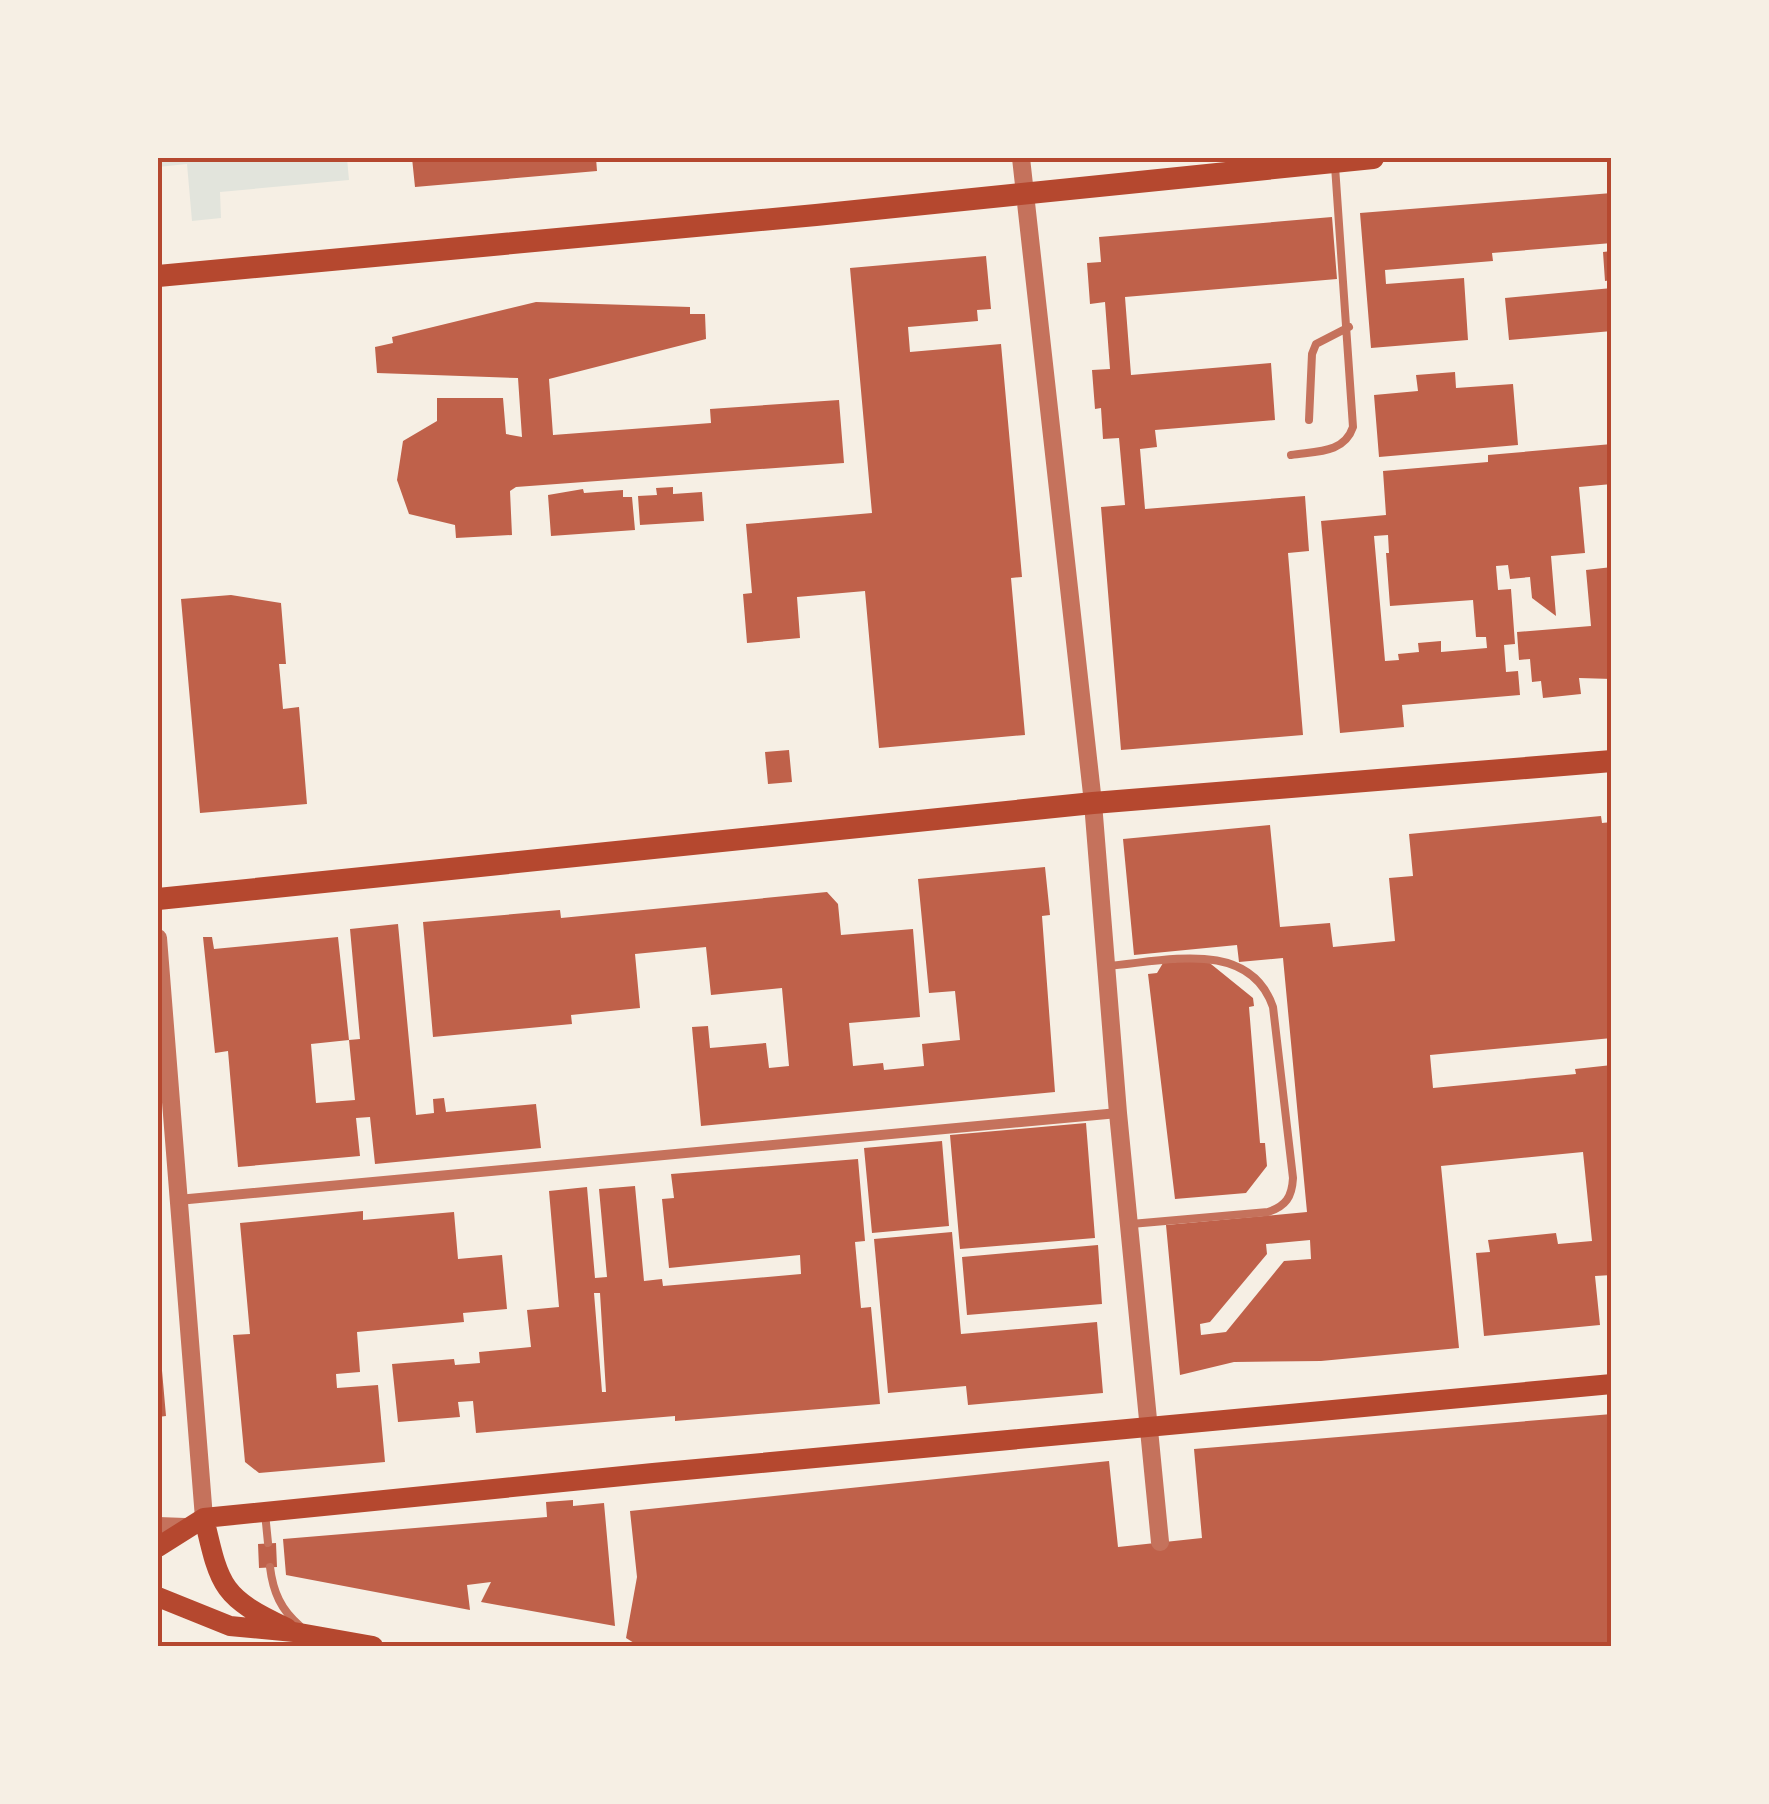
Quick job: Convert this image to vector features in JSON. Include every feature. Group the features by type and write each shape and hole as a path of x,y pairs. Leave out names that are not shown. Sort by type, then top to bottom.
{"main road":[{"path":"158,276 799,217 1373,158"},
{"path":"158,899 1093,803 1612,761"},
{"path":"158,1547 195,1523 265,1512 1612,1384"},
{"path":"195,1523 227,1591 245,1608 303,1633"},
{"path":"158,1597 230,1626 303,1633 373,1646"}],"street":[{"path":"1021,158 1093,803 1118,1113 1160,1542"},
{"path":"158,938 195,1523 158,1526"},
{"path":"176,1200 1118,1113"}],"lane":[{"path":"1290,455 1335,449 1350,437 1353,427 1334,161"},
{"path":"1308,420 1316,344 1348,327"},
{"path":"1106,966 1212,958 1234,963 1261,985 1273,1007 1293,1178 1289,1199 1282,1208 1268,1212 1130,1224"},
{"path":"265,1512 268,1544"},
{"path":"270,1568 278,1599 303,1633"}],"shaded area":[{"path":"158,158 347,158 349,180 220,192 221,218 192,221 187,164 158,167"}],"building":[{"path":"412,158 596,158 597,171 415,187"},
{"path":"1612,193 1612,243 1492,253 1493,261 1385,270 1386,284 1464,278 1468,340 1371,348 1360,213"},
{"path":"1332,217 1337,279 1125,297 1131,375 1271,363 1275,420 1155,430 1157,447 1140,449 1145,509 1305,496 1309,551 1288,553 1303,735 1121,750 1101,507 1125,505 1119,438 1103,439 1101,408 1095,409 1092,370 1110,369 1105,302 1090,304 1087,263 1101,262 1099,237"},
{"path":"1612,251 1612,280 1605,281 1603,252"},
{"path":"986,256 991,309 977,310 978,321 908,327 910,352 1001,344 1022,577 1011,578 1025,735 879,748 865,591 797,597 800,638 747,643 743,594 752,593 746,524 872,513 850,268"},
{"path":"1612,288 1612,331 1509,340 1505,298"},
{"path":"536,302 690,307 690,314 705,314 706,339 549,379 553,435 711,423 710,409 839,400 844,463 516,487 510,491 512,535 456,538 455,525 409,514 397,480 403,441 437,421 437,398 503,398 506,434 522,437 518,378 377,373 375,347 393,343 392,337"},
{"path":"1455,372 1456,388 1513,384 1518,445 1379,457 1374,395 1418,391 1416,375"},
{"path":"1612,444 1612,484 1579,487 1585,553 1551,556 1556,616 1532,598 1530,577 1510,579 1508,565 1496,566 1498,590 1511,589 1515,644 1504,645 1506,672 1518,671 1520,695 1402,705 1404,727 1340,733 1321,521 1386,515 1383,471 1488,462 1488,455","holes":["1388,535 1390,606 1473,600 1476,637 1486,637 1487,648 1441,652 1441,641 1418,643 1419,652 1398,654 1399,660 1385,661 1374,536"]},
{"path":"673,487 673,494 702,492 704,521 640,525 638,496 657,495 656,488"},
{"path":"583,489 584,493 623,490 623,497 632,497 635,530 551,536 548,495"},
{"path":"1612,567 1612,679 1579,678 1581,694 1543,698 1541,681 1532,682 1530,659 1519,660 1517,632 1591,626 1586,570"},
{"path":"231,595 281,603 286,664 279,664 283,709 299,707 307,804 200,813 181,599"},
{"path":"789,750 792,782 768,784 765,752"},
{"path":"1601,816 1602,823 1612,822 1612,1038 1430,1055 1433,1088 1576,1074 1575,1069 1612,1065 1612,1275 1595,1276 1600,1325 1484,1336 1476,1253 1490,1252 1488,1240 1556,1233 1558,1244 1592,1241 1583,1152 1441,1166 1459,1348 1321,1361 1234,1362 1180,1375 1166,1225 1307,1212 1283,958 1239,962 1237,945 1134,955 1123,839 1270,825 1280,927 1330,923 1333,947 1395,941 1389,878 1413,876 1409,834","holes":["1310,1240 1311,1259 1284,1261 1226,1332 1201,1335 1200,1324 1210,1322 1267,1254 1266,1244"]},
{"path":"1045,867 1050,915 1042,916 1055,1092 701,1126 692,1027 708,1026 710,1048 766,1043 769,1068 789,1066 782,988 711,995 706,947 635,954 640,1008 571,1015 572,1024 433,1037 423,922 560,910 561,918 827,892 838,904 841,935 913,929 920,1017 849,1023 853,1066 883,1063 884,1070 924,1066 922,1044 960,1040 955,991 929,993 918,879"},
{"path":"398,924 416,1115 434,1113 433,1099 444,1098 446,1112 536,1104 541,1148 375,1164 370,1117 356,1118 360,1156 238,1167 228,1051 215,1053 203,937 212,937 214,949 338,937 349,1040 360,1039 350,929","holes":["349,1040 355,1100 316,1103 311,1044"]},
{"path":"1206,960 1253,998 1254,1006 1249,1007 1260,1143 1265,1143 1267,1166 1246,1193 1175,1199 1148,974 1157,973 1163,963"},
{"path":"1086,1123 1095,1238 960,1249 950,1135"},
{"path":"942,1141 949,1226 872,1233 864,1148"},
{"path":"858,1159 865,1241 855,1242 861,1308 871,1307 880,1404 476,1433 473,1401 458,1402 460,1417 398,1422 392,1364 454,1359 455,1365 480,1363 479,1352 531,1347 527,1310 559,1307 549,1191 587,1187 595,1278 607,1277 599,1189 635,1186 644,1281 662,1279 663,1286 801,1274 800,1255 669,1268 662,1199 674,1198 671,1174","holes":["594,1293 600,1293 606,1392 602,1392"]},
{"path":"363,1211 363,1220 454,1212 458,1259 502,1255 507,1309 463,1313 464,1322 357,1332 360,1372 336,1374 337,1388 378,1385 385,1462 259,1473 245,1462 233,1335 250,1334 240,1223"},
{"path":"952,1232 961,1334 1097,1322 1103,1393 968,1405 966,1386 888,1393 874,1239"},
{"path":"1098,1245 1102,1304 967,1315 962,1257"},
{"path":"158,1348 166,1416 158,1417"},
{"path":"1612,1414 1612,1646 639,1646 626,1638 637,1577 630,1511 1109,1461 1118,1547 1202,1538 1194,1449"},
{"path":"573,1500 573,1506 604,1503 615,1626 481,1602 491,1582 467,1585 470,1610 286,1575 283,1539 547,1517 546,1502"},
{"path":"276,1543 277,1567 259,1568 258,1544"}]}
